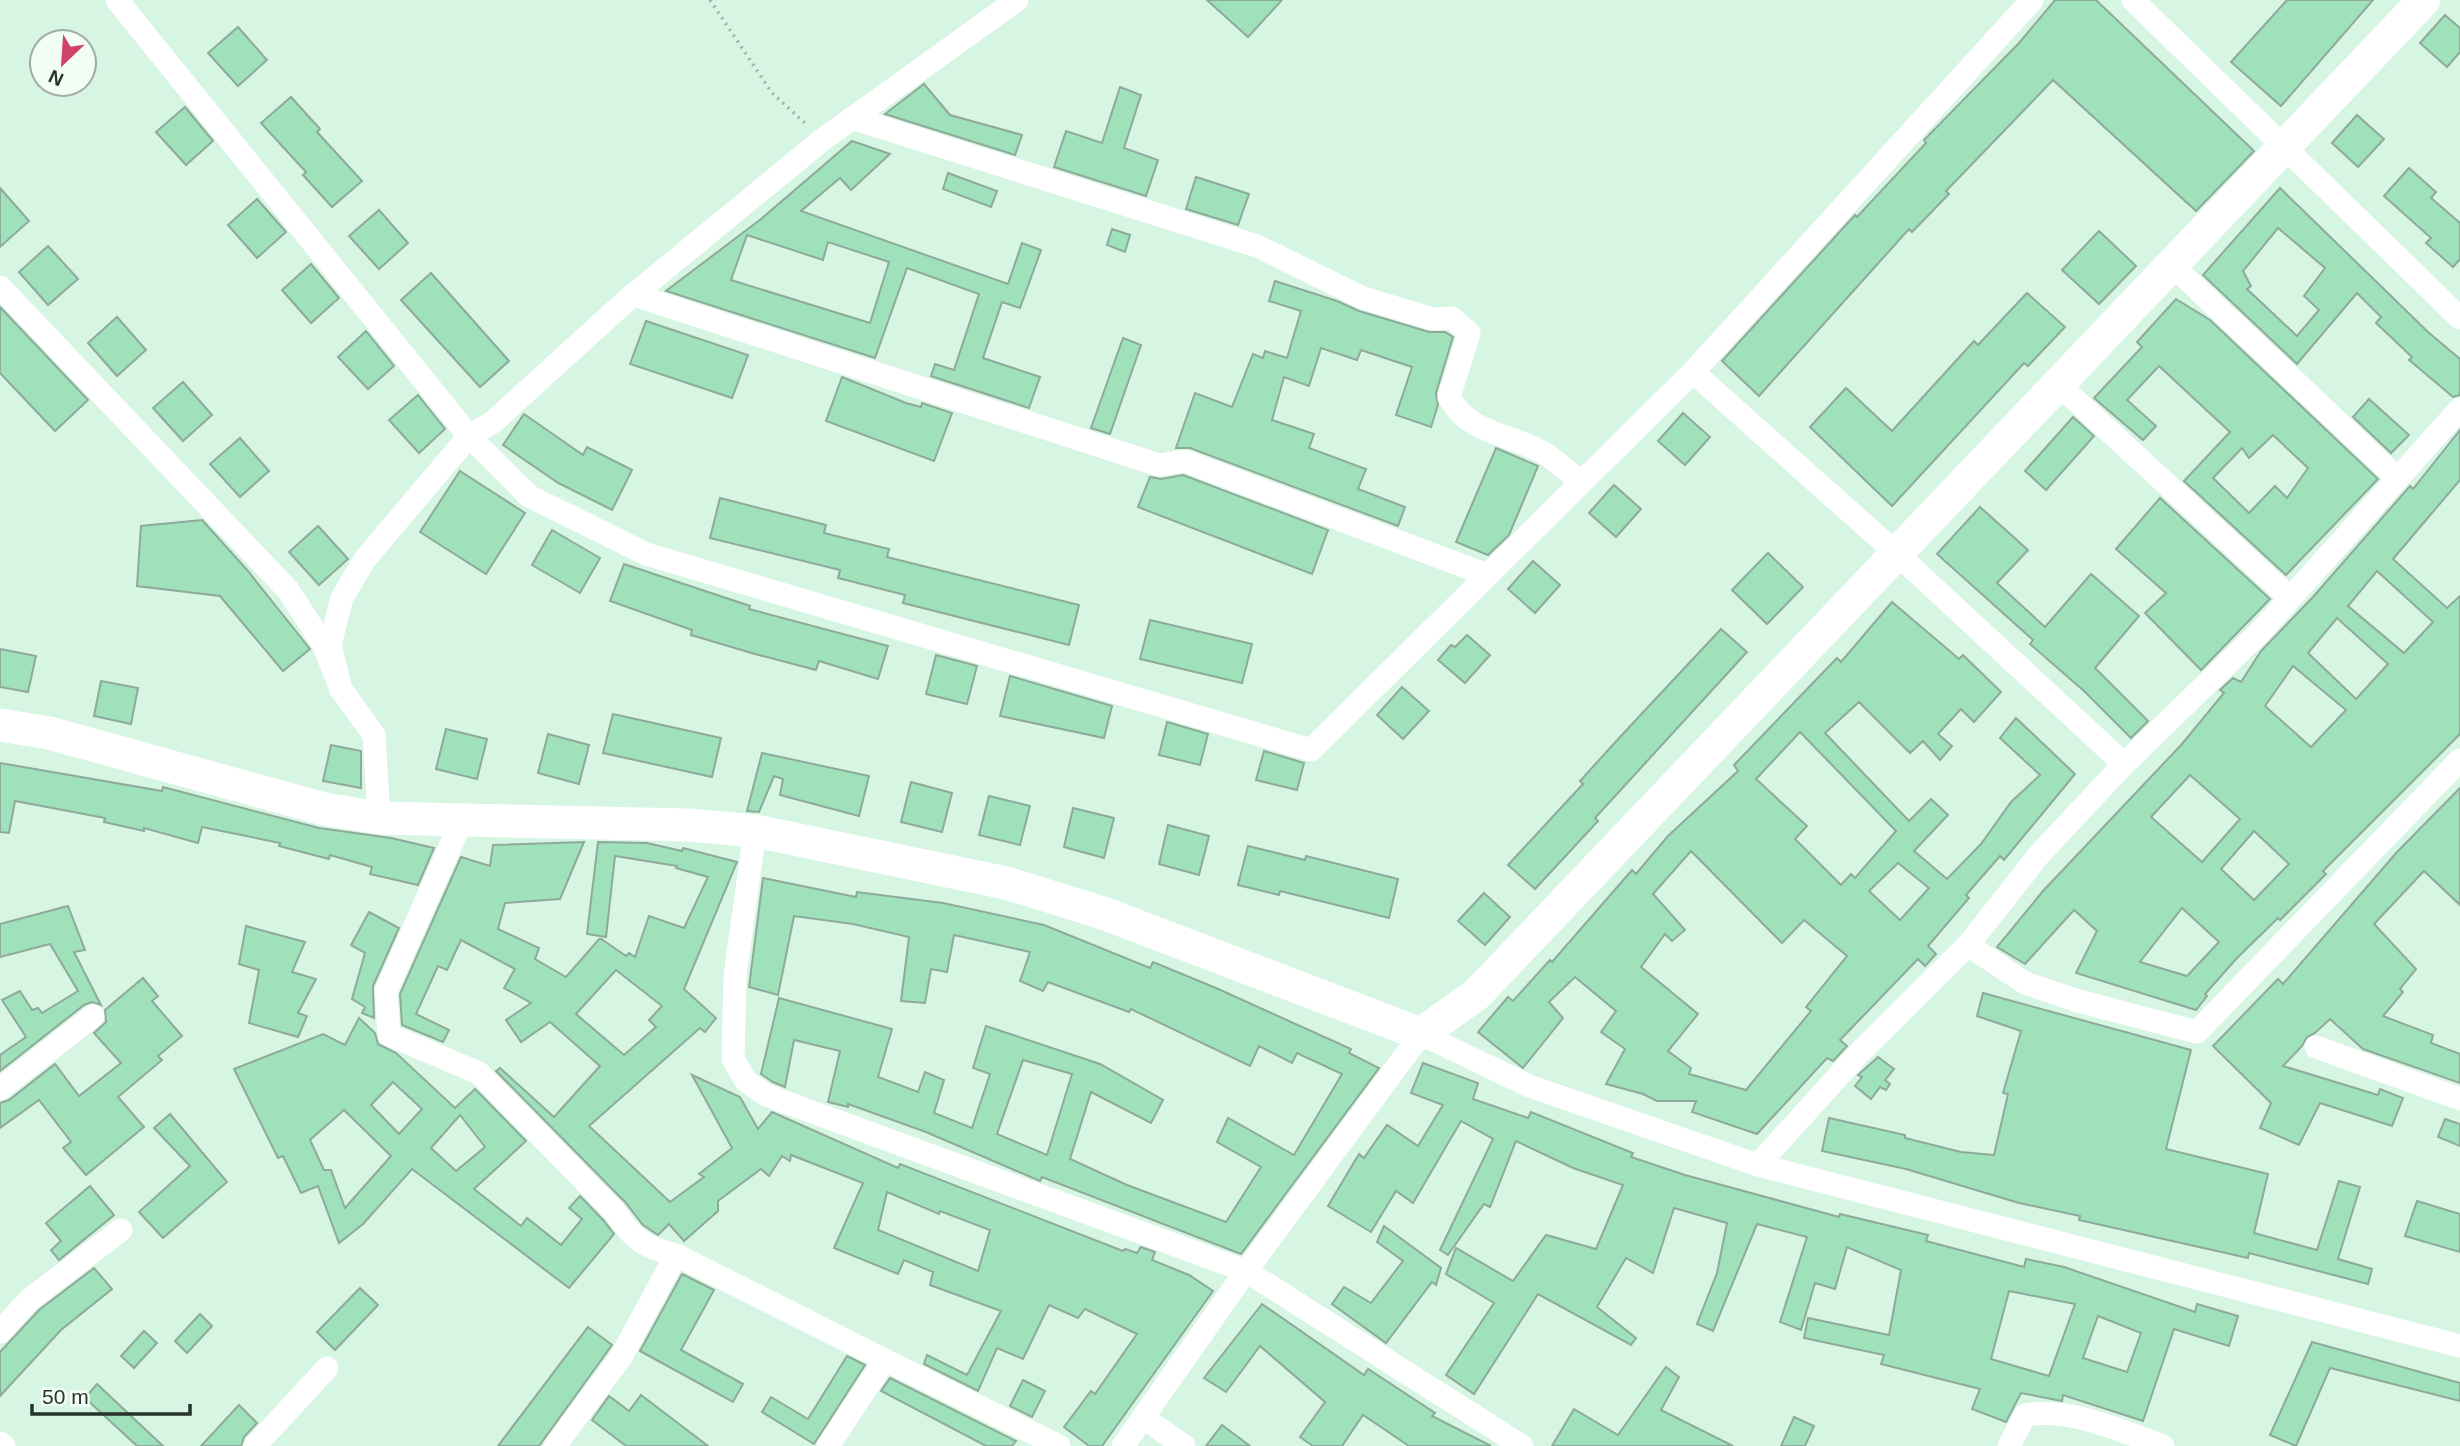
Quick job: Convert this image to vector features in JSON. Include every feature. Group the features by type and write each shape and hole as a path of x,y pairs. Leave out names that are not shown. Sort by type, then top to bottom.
{"main road":[{"path":"0,725 49,733 324,810 379,818 689,825 755,831 1006,883 1103,913 1421,1034 1477,994 2424,0"}],"street":[{"path":"117,0 468,436 529,496 646,554 1311,750 1693,372 2032,0"},
{"path":"341,689 330,645 342,597 365,559 468,436 493,422 634,295 822,140 1017,0"},
{"path":"2133,0 2283,149 2460,318"},
{"path":"852,118 1257,246 1363,298 1433,319 1452,318 1469,333 1449,397 1457,413 1476,425 1542,452 1581,482"},
{"path":"2172,265 2397,478"},
{"path":"0,287 288,590 323,644 341,689 374,735 379,818"},
{"path":"634,295 1159,465 1185,461 1487,575"},
{"path":"1693,372 1896,553 2124,764"},
{"path":"2058,384 2290,598"},
{"path":"1758,1165 1862,1050 1968,945 2038,856 2124,764 2203,691 2460,409"},
{"path":"1968,945 2025,983 2078,1001 2197,1032 2460,760"},
{"path":"462,820 386,991 390,1035 479,1073 615,1212 629,1235 649,1249 676,1255 1059,1446"},
{"path":"755,831 736,976 733,1031 733,1059 746,1081 766,1095 1246,1271 1522,1446"},
{"path":"0,1089 93,1016"},
{"path":"1124,1446 1246,1271 1421,1034 1529,1086 1758,1165 2460,1346"},
{"path":"2316,1047 2460,1099"},
{"path":"0,1332 29,1300 121,1230"},
{"path":"555,1446 621,1357 676,1255"},
{"path":"828,1446 885,1360"},
{"path":"256,1446 327,1368"},
{"path":"2009,1446 2025,1415 2048,1413 2113,1428 2163,1446"},
{"path":"1144,1418 1184,1446"},
{"path":"0,1443 4,1446"}],"path":[{"path":"710,0 772,93 822,140"}],"building":[{"path":"1207,0 1282,0 1248,37"},
{"path":"2055,0 2096,0 2254,151 2196,211 2053,80 1946,191 1949,194 1912,232 1909,229 1759,396 1722,361 1855,215 1857,217 1926,143 1924,140 2019,43"},
{"path":"2287,0 2373,0 2281,106 2231,62"},
{"path":"2445,15 2460,28 2460,52 2447,67 2420,43"},
{"path":"238,27 267,60 238,86 208,53"},
{"path":"924,84 950,115 1022,135 1015,155 885,114"},
{"path":"1120,87 1141,95 1124,148 1158,160 1146,196 1054,167 1066,131 1102,143"},
{"path":"291,97 320,129 317,132 362,181 332,207 303,175 306,172 261,123"},
{"path":"185,107 213,141 186,165 156,132"},
{"path":"2357,115 2384,139 2358,167 2332,143"},
{"path":"852,141 890,154 851,190 840,178 801,211 1008,284 1022,243 1041,250 1020,308 1002,302 983,358 1040,377 1029,408 931,376 935,364 954,370 979,294 907,268 875,358 666,291 761,219","holes":["747,235 823,260 828,242 889,262 870,323 731,280"]},
{"path":"2409,168 2436,192 2431,198 2460,223 2460,259 2453,267 2426,243 2431,238 2384,196"},
{"path":"948,173 997,191 991,207 943,189"},
{"path":"1196,177 1249,194 1238,225 1186,209"},
{"path":"0,188 29,221 0,247"},
{"path":"2280,188 2428,332 2460,359 2460,395 2453,397 2409,360 2412,357 2376,323 2381,317 2357,293 2297,364 2203,275","holes":["2278,228 2325,268 2304,296 2319,310 2297,336 2247,289 2251,286 2243,271"]},
{"path":"257,199 286,232 257,258 228,225"},
{"path":"379,210 408,243 379,269 349,236"},
{"path":"1112,229 1130,235 1125,252 1107,245"},
{"path":"2099,231 2136,266 2099,304 2062,270"},
{"path":"48,246 78,279 48,305 19,272"},
{"path":"311,264 339,298 311,323 282,290"},
{"path":"431,273 509,361 480,387 401,300"},
{"path":"1275,281 1359,311 1429,332 1445,332 1453,337 1436,393 1438,405 1431,427 1396,415 1412,367 1361,350 1357,360 1321,348 1309,386 1284,377 1272,420 1314,434 1309,448 1366,469 1358,489 1405,507 1398,526 1190,448 1176,448 1195,393 1232,407 1253,354 1263,358 1265,351 1287,358 1301,311 1269,301"},
{"path":"2027,293 2065,327 2028,366 2024,363 1892,506 1810,427 1846,388 1892,431 1974,341 1978,345"},
{"path":"2176,299 2210,320 2378,479 2286,575 2184,481 2230,432 2159,366 2127,400 2156,426 2143,440 2094,398 2142,347 2137,342","holes":["2273,435 2308,468 2287,498 2275,486 2249,513 2213,478 2242,448 2249,458"]},
{"path":"0,307 88,400 55,431 0,373"},
{"path":"117,317 146,350 117,376 88,343"},
{"path":"646,321 748,355 732,398 630,364"},
{"path":"366,331 394,366 368,389 338,357"},
{"path":"1123,338 1141,345 1110,434 1091,428"},
{"path":"842,377 906,403 921,407 922,403 952,413 934,461 826,421"},
{"path":"183,382 212,415 183,441 153,408"},
{"path":"418,395 445,429 419,453 389,420"},
{"path":"2369,399 2409,435 2391,453 2353,417"},
{"path":"1683,413 1710,437 1685,465 1658,441"},
{"path":"524,414 583,455 587,447 632,470 612,510 558,483 503,445"},
{"path":"2073,417 2094,436 2046,490 2025,471"},
{"path":"2460,430 2460,480 2393,559 2447,608 2460,596 2460,734 2323,871 2326,874 2237,958 2205,994 2207,996 2196,1010 2076,973 2097,931 2074,910 2025,964 1997,947 2043,891 2182,744 2224,693 2220,690 2233,678 2241,682 2261,651 2313,597 2410,486 2413,489","holes":["2377,571 2433,622 2404,653 2348,606","2337,618 2388,664 2356,699 2308,653","2293,666 2346,710 2311,747 2265,706","2190,775 2240,819 2202,862 2151,817","2254,831 2289,864 2254,900 2221,869","2182,908 2219,942 2187,976 2140,962"]},
{"path":"240,438 269,471 240,497 210,464"},
{"path":"1496,448 1538,466 1509,535 1488,555 1456,542"},
{"path":"460,471 525,513 486,574 420,532"},
{"path":"1183,475 1328,530 1312,574 1138,507 1150,477 1161,479"},
{"path":"1614,485 1641,509 1616,537 1589,513"},
{"path":"720,498 826,525 824,533 889,549 887,557 1079,605 1069,645 903,603 905,595 838,578 840,570 710,538"},
{"path":"2160,498 2270,599 2201,670 2145,613 2166,593 2116,549"},
{"path":"1980,507 2028,550 1997,583 2045,627 2091,574 2139,616 2095,668 2148,721 2131,738 2084,691 2030,644 2033,640 1937,554"},
{"path":"202,520 248,571 310,649 283,671 220,596 137,586 141,526"},
{"path":"318,526 348,559 319,585 289,552"},
{"path":"552,530 600,558 580,593 532,565"},
{"path":"1768,553 1803,587 1767,624 1732,590"},
{"path":"1533,561 1560,585 1535,613 1508,589"},
{"path":"624,564 750,606 749,609 888,646 878,679 819,661 816,670 755,654 691,635 692,630 610,601"},
{"path":"1892,602 1959,659 1963,655 2001,692 1974,722 1961,709 1938,734 1952,746 1940,760 1923,741 1910,753 1859,702 1825,733 1909,821 1931,799 1948,815 1914,851 1947,879 1981,844 2011,802 2040,775 2000,738 2016,718 2075,774 2004,860 2000,856 1966,895 1969,898 1928,946 1936,954 1925,966 1918,959 1840,1040 1847,1046 1833,1061 1827,1058 1757,1134 1692,1112 1696,1101 1657,1101 1643,1094 1606,1084 1625,1049 1601,1032 1616,1011 1575,977 1549,1002 1563,1018 1523,1068 1478,1032 1508,997 1513,1001 1550,960 1552,962 1632,870 1636,874 1668,836 1738,771 1734,765 1837,658 1841,662","holes":["1800,732 1896,831 1855,878 1851,874 1841,885 1795,839 1807,826 1756,779","1691,851 1782,943 1804,920 1847,956 1806,1007 1811,1011 1746,1090 1689,1074 1691,1068 1668,1051 1698,1014 1641,967 1665,934 1672,941 1685,930 1653,894","1898,863 1929,888 1900,920 1869,891"]},
{"path":"1150,620 1252,644 1242,683 1140,659"},
{"path":"1721,629 1747,652 1595,818 1598,821 1535,889 1508,865 1583,784 1580,781"},
{"path":"1467,635 1490,655 1465,683 1438,660 1451,645 1455,647"},
{"path":"0,649 36,656 28,692 0,687"},
{"path":"936,655 977,666 967,704 926,694"},
{"path":"1010,676 1112,706 1104,738 1000,716"},
{"path":"101,681 138,688 131,724 94,716"},
{"path":"1402,687 1429,711 1403,739 1377,715"},
{"path":"613,714 721,738 712,777 603,753"},
{"path":"1167,722 1208,734 1200,765 1159,755"},
{"path":"446,729 487,739 477,779 436,769"},
{"path":"548,734 589,745 579,784 538,773"},
{"path":"331,745 361,751 361,788 323,781"},
{"path":"1264,751 1304,763 1297,790 1256,780"},
{"path":"762,753 869,776 859,816 780,795 783,779 774,776 759,812 747,811"},
{"path":"0,763 162,791 163,787 319,828 391,838 434,848 418,885 370,874 372,867 330,855 329,859 279,846 280,843 202,827 198,843 144,828 144,831 104,822 105,818 15,801 9,833 0,832"},
{"path":"911,782 952,793 942,832 901,822"},
{"path":"2460,788 2460,905 2424,871 2374,924 2416,969 2400,989 2403,992 2383,1016 2433,1035 2431,1043 2460,1054 2460,1083 2363,1049 2330,1019 2307,1037 2283,1066 2378,1095 2380,1089 2403,1098 2392,1126 2320,1103 2299,1145 2260,1128 2271,1103 2213,1046 2278,979 2283,984 2397,852"},
{"path":"989,796 1030,806 1020,845 979,835"},
{"path":"1073,808 1114,818 1104,858 1064,847"},
{"path":"1168,825 1209,836 1199,875 1159,864"},
{"path":"584,842 560,899 505,903 498,929 539,948 535,959 566,977 600,938 626,956 629,953 635,957 649,916 684,928 708,877 676,868 677,866 615,856 606,937 587,934 598,842 647,843 682,851 683,848 737,862 684,989 716,1018 705,1032 700,1028 589,1126 670,1202 704,1177 699,1174 732,1148 692,1075 740,1097 758,1129 772,1112 898,1168 900,1164 1123,1251 1125,1249 1137,1253 1141,1247 1155,1252 1152,1260 1189,1275 1213,1291 1102,1446 1089,1446 1064,1427 1091,1391 1095,1394 1137,1334 1085,1309 1078,1318 1049,1305 1023,1359 997,1348 978,1391 924,1364 927,1355 967,1375 1001,1311 930,1285 933,1272 904,1260 898,1274 834,1248 863,1183 791,1155 790,1161 782,1156 769,1176 761,1169 718,1201 718,1211 684,1241 669,1224 658,1235 643,1225 625,1202 496,1071 500,1068 554,1117 600,1066 550,1022 521,1042 506,1020 531,1003 504,988 515,969 461,940 447,970 438,966 416,1014 449,1030 443,1042 402,1025 400,994 461,857 490,866 493,845","holes":["616,970 662,1006 649,1020 656,1027 624,1055 576,1014","887,1192 939,1214 940,1211 990,1230 978,1271 878,1230"]},
{"path":"1248,846 1305,860 1306,856 1398,879 1389,918 1280,891 1279,895 1238,885"},
{"path":"763,878 856,897 857,892 943,903 1044,925 1150,968 1153,962 1216,988 1351,1049 1349,1053 1379,1068 1241,1254 1042,1177 1040,1181 926,1132 848,1104 848,1107 828,1102 840,1051 794,1040 785,1087 773,1082 761,1074 779,998 892,1029 878,1077 918,1092 925,1072 944,1080 934,1113 972,1128 990,1074 973,1068 986,1026 1100,1064 1163,1100 1151,1123 1091,1092 1070,1159 1127,1185 1226,1222 1261,1167 1217,1142 1228,1118 1294,1155 1342,1074 1297,1053 1292,1063 1259,1046 1250,1066 1131,1009 1129,1012 1048,982 1043,991 1020,981 1030,952 954,935 947,972 931,969 925,1003 901,1001 909,937 853,924 794,916 778,995 749,987","holes":["1023,1060 1072,1074 1047,1155 997,1134"]},
{"path":"1484,893 1510,917 1485,945 1458,921"},
{"path":"68,906 85,950 74,952 101,1005 92,1002 84,1005 0,1071 0,1055 26,1037 2,1000 20,991 32,1010 38,1008 42,1013 78,991 50,944 0,957 0,924"},
{"path":"369,912 399,928 373,986 374,1018 362,1013 365,1007 352,999 365,953 351,945"},
{"path":"246,926 305,942 292,972 316,979 298,1013 307,1016 298,1037 249,1023 259,970 239,964"},
{"path":"143,978 158,996 152,1001 182,1036 158,1056 162,1060 118,1097 144,1127 86,1175 63,1148 71,1142 39,1100 0,1128 0,1103 9,1100 55,1064 79,1096 121,1063 94,1033 106,1022 105,1010"},
{"path":"1983,993 2191,1050 2166,1149 2268,1174 2254,1233 2317,1250 2339,1181 2360,1187 2338,1259 2372,1269 2368,1284 2249,1253 2248,1258 2079,1220 2080,1216 2019,1203 1906,1169 1822,1151 1829,1118 1905,1135 1905,1138 1961,1152 1994,1155 2008,1094 2003,1093 2021,1031 1977,1016"},
{"path":"359,1018 375,1033 378,1044 396,1053 455,1108 475,1089 526,1141 474,1189 521,1226 527,1218 561,1245 582,1219 569,1208 580,1196 604,1221 614,1234 569,1288 412,1169 363,1224 339,1243 318,1186 301,1193 283,1156 278,1158 234,1069 323,1034 345,1045","holes":["393,1082 422,1109 399,1134 371,1105","344,1110 391,1156 345,1208 331,1170 324,1170 310,1140","460,1115 485,1147 456,1171 431,1148"]},
{"path":"1878,1057 1894,1069 1885,1080 1890,1084 1886,1090 1880,1087 1871,1099 1855,1086 1862,1077 1858,1075"},
{"path":"1423,1063 1478,1083 1473,1099 1528,1118 1531,1112 1633,1153 1631,1157 1685,1175 1839,1217 1840,1214 1928,1235 1926,1241 2024,1267 2026,1259 2064,1267 2195,1312 2197,1304 2238,1316 2229,1346 2174,1329 2143,1421 2063,1395 2062,1401 2021,1393 2006,1422 1972,1409 1980,1389 1881,1364 1884,1355 1804,1338 1808,1318 1889,1335 1901,1270 1847,1247 1835,1289 1815,1283 1801,1330 1780,1322 1807,1237 1757,1224 1713,1331 1697,1324 1717,1273 1727,1223 1674,1208 1653,1273 1626,1258 1597,1307 1636,1338 1631,1345 1538,1294 1474,1394 1446,1375 1494,1303 1446,1274 1456,1248 1513,1281 1546,1235 1596,1249 1623,1185 1573,1168 1516,1141 1490,1207 1484,1204 1448,1255 1440,1250 1493,1139 1461,1121 1413,1203 1396,1191 1371,1232 1328,1206 1359,1154 1364,1158 1387,1125 1418,1146 1443,1105 1411,1093","holes":["2009,1291 2075,1304 2049,1376 1991,1359","2098,1316 2141,1333 2127,1372 2083,1358"]},
{"path":"170,1114 227,1182 163,1238 139,1212 190,1166 154,1128"},
{"path":"2445,1119 2460,1124 2460,1146 2438,1137"},
{"path":"90,1186 114,1215 59,1260 51,1250 61,1241 46,1223"},
{"path":"2417,1201 2460,1214 2460,1252 2405,1236"},
{"path":"1384,1226 1441,1268 1436,1285 1432,1282 1386,1343 1332,1304 1344,1287 1371,1303 1403,1261 1377,1242"},
{"path":"94,1268 112,1289 61,1330 0,1396 0,1352 39,1310"},
{"path":"682,1274 714,1290 681,1350 743,1384 733,1402 640,1351"},
{"path":"360,1288 378,1305 335,1350 317,1332"},
{"path":"1262,1304 1364,1375 1368,1369 1435,1413 1432,1416 1491,1446 1409,1446 1363,1415 1342,1446 1313,1446 1300,1437 1325,1402 1260,1346 1226,1392 1204,1378"},
{"path":"200,1314 212,1326 187,1353 175,1341"},
{"path":"588,1327 612,1345 539,1446 498,1446"},
{"path":"144,1331 157,1343 134,1368 121,1356"},
{"path":"2312,1342 2460,1383 2460,1401 2330,1368 2296,1446 2270,1435"},
{"path":"847,1356 865,1365 814,1444 762,1412 771,1397 808,1419"},
{"path":"1666,1367 1679,1377 1661,1410 1733,1446 1552,1446 1574,1409 1618,1435"},
{"path":"890,1378 1016,1441 1012,1446 986,1446 881,1391"},
{"path":"1023,1380 1045,1391 1032,1417 1010,1406"},
{"path":"97,1384 163,1446 137,1446 85,1398"},
{"path":"641,1395 708,1446 626,1446 592,1420 609,1396 629,1411"},
{"path":"239,1405 257,1423 244,1437 241,1446 201,1446"},
{"path":"1794,1417 1814,1426 1805,1446 1781,1446"},
{"path":"1222,1425 1250,1446 1206,1446"}]}
